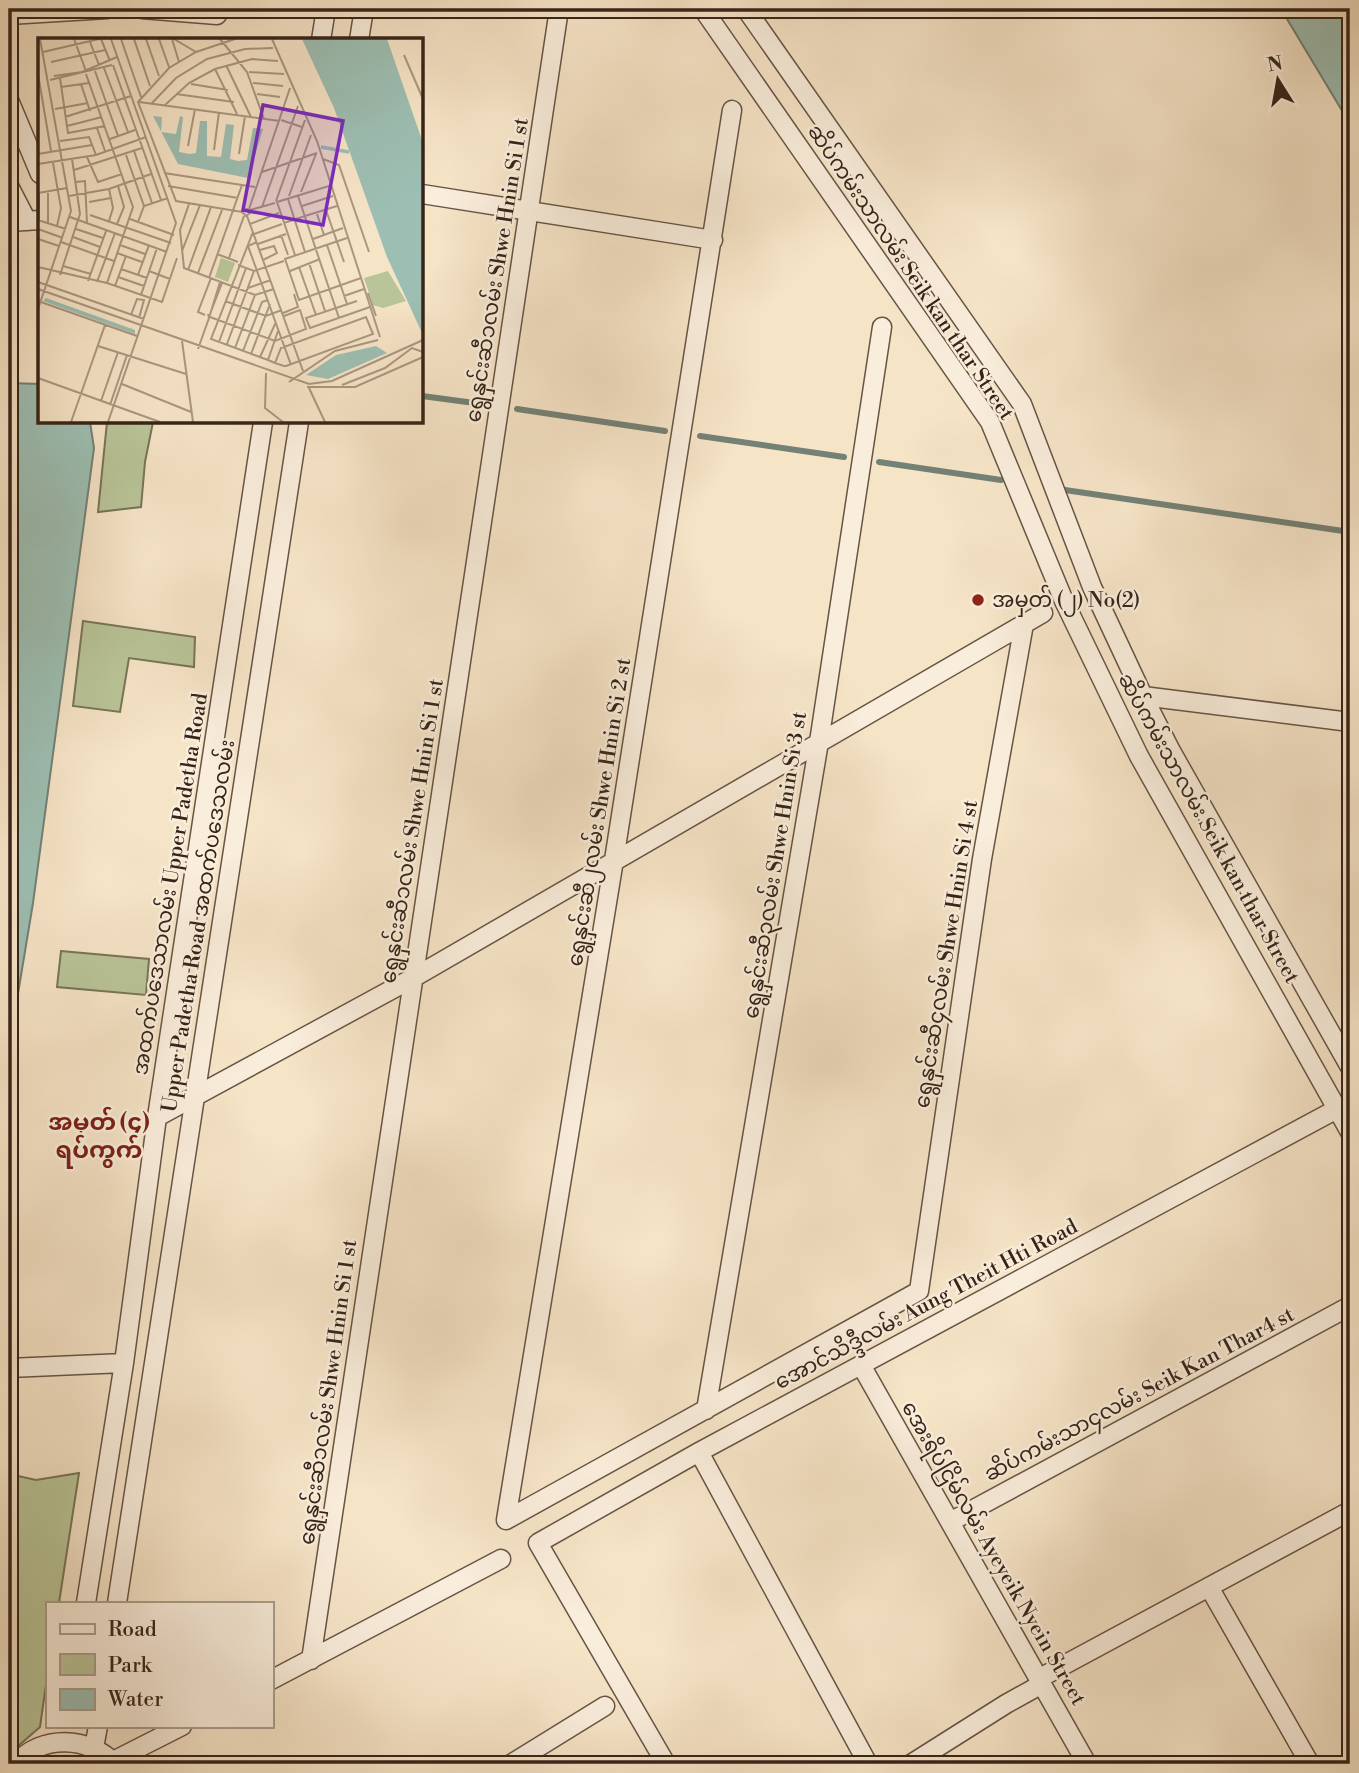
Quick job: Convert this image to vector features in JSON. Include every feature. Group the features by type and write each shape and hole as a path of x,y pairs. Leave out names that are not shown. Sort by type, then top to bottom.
{"street":[{"path":"9,15 107,9"},
{"path":"142,9 217,15"},
{"path":"321,38 326,9"},
{"path":"359,38 364,9"},
{"name":"ရွေနှင်းဆီ၁လမ်း Shwe Hnin Si 1 st","path":"311,1660 559,9"},
{"name":"ဆိပ်ကမ်းသာလမ်း Seik kan thar Street","path":"703,9 989,422 1064,601 1139,756 1350,1132"},
{"name":"ဆိပ်ကမ်းသာလမ်း Seik kan thar Street","path":"746,9 1022,404 1092,587 1143,696 1171,751 1350,1067"},
{"path":"9,100 38,169"},
{"name":"ရွေနှင်းဆီ၂လမ်း Shwe Hnin Si 2 st","path":"706,1410 506,1520 614,860 732,110"},
{"path":"9,186 25,221"},
{"path":"424,194 713,240"},
{"name":"ရွေနှင်းဆီ၃လမ်း Shwe Hnin Si 3 st","path":"706,1410 819,742 882,327"},
{"name":"အထက်ပဒေသာလမ်း Upper Padetha Road","path":"86,1602 263,424"},
{"name":"Upper Padetha Road အထက်ပဒေသလမ်း","path":"117,1602 299,424"},
{"path":"157,1117 413,978 1043,613"},
{"name":"ရွေနှင်းဆီ၄လမ်း Shwe Hnin Si 4 st","path":"706,1410 919,1291 982,859 1024,624"},
{"path":"1143,696 1350,722"},
{"name":"အောင်သိဒ္ဒီလမ်း Aung Theit Hti Road","path":"666,1764 538,1544 699,1452 1338,1109"},
{"name":"ဆိပ်ကမ်းသာ၄လမ်း Seik Kan Thar4 st","path":"950,1522 1350,1306"},
{"path":"9,1368 124,1363"},
{"name":"အေးရိပ်ငြိမ်လမ်း Ayeyeik Nyein Street","path":"861,1365 1087,1764"},
{"path":"699,1452 868,1764"},
{"path":"911,1764 1040,1681 1350,1511"},
{"path":"273,1679 501,1559"},
{"path":"1209,1587 1310,1764"},
{"path":"511,1764 605,1706"},
{"path":"94,1748 98,1728"},
{"path":"16,1764 21,1758 65,1733 94,1748 114,1763 178,1728"}],"green space":[{"path":"107,424 153,424 145,462 141,507 98,512"},
{"path":"83,621 195,637 194,667 129,658 120,712 73,706"},
{"path":"61,951 149,959 146,995 57,987"},
{"path":"79,1473 59,1602 46,1602 46,1685 40,1727 9,1754 9,1474 36,1480"}],"water":[{"path":"1281,9 1350,9 1350,124"},
{"path":"9,383 38,384 38,424 90,424 94,448 33,903 9,1048"}],"waterway":[{"path":"424,396 482,404"},
{"path":"517,409 665,431"},
{"path":"700,436 844,457"},
{"path":"879,462 1001,480"},
{"path":"1065,490 1350,532"}],"place":[{"name":"အမှတ် (၂) No(2)","path":"978,600"}],"district":[{"name":"အမှတ် (၄) ရပ်ကွက်","path":"99,1136"}]}
